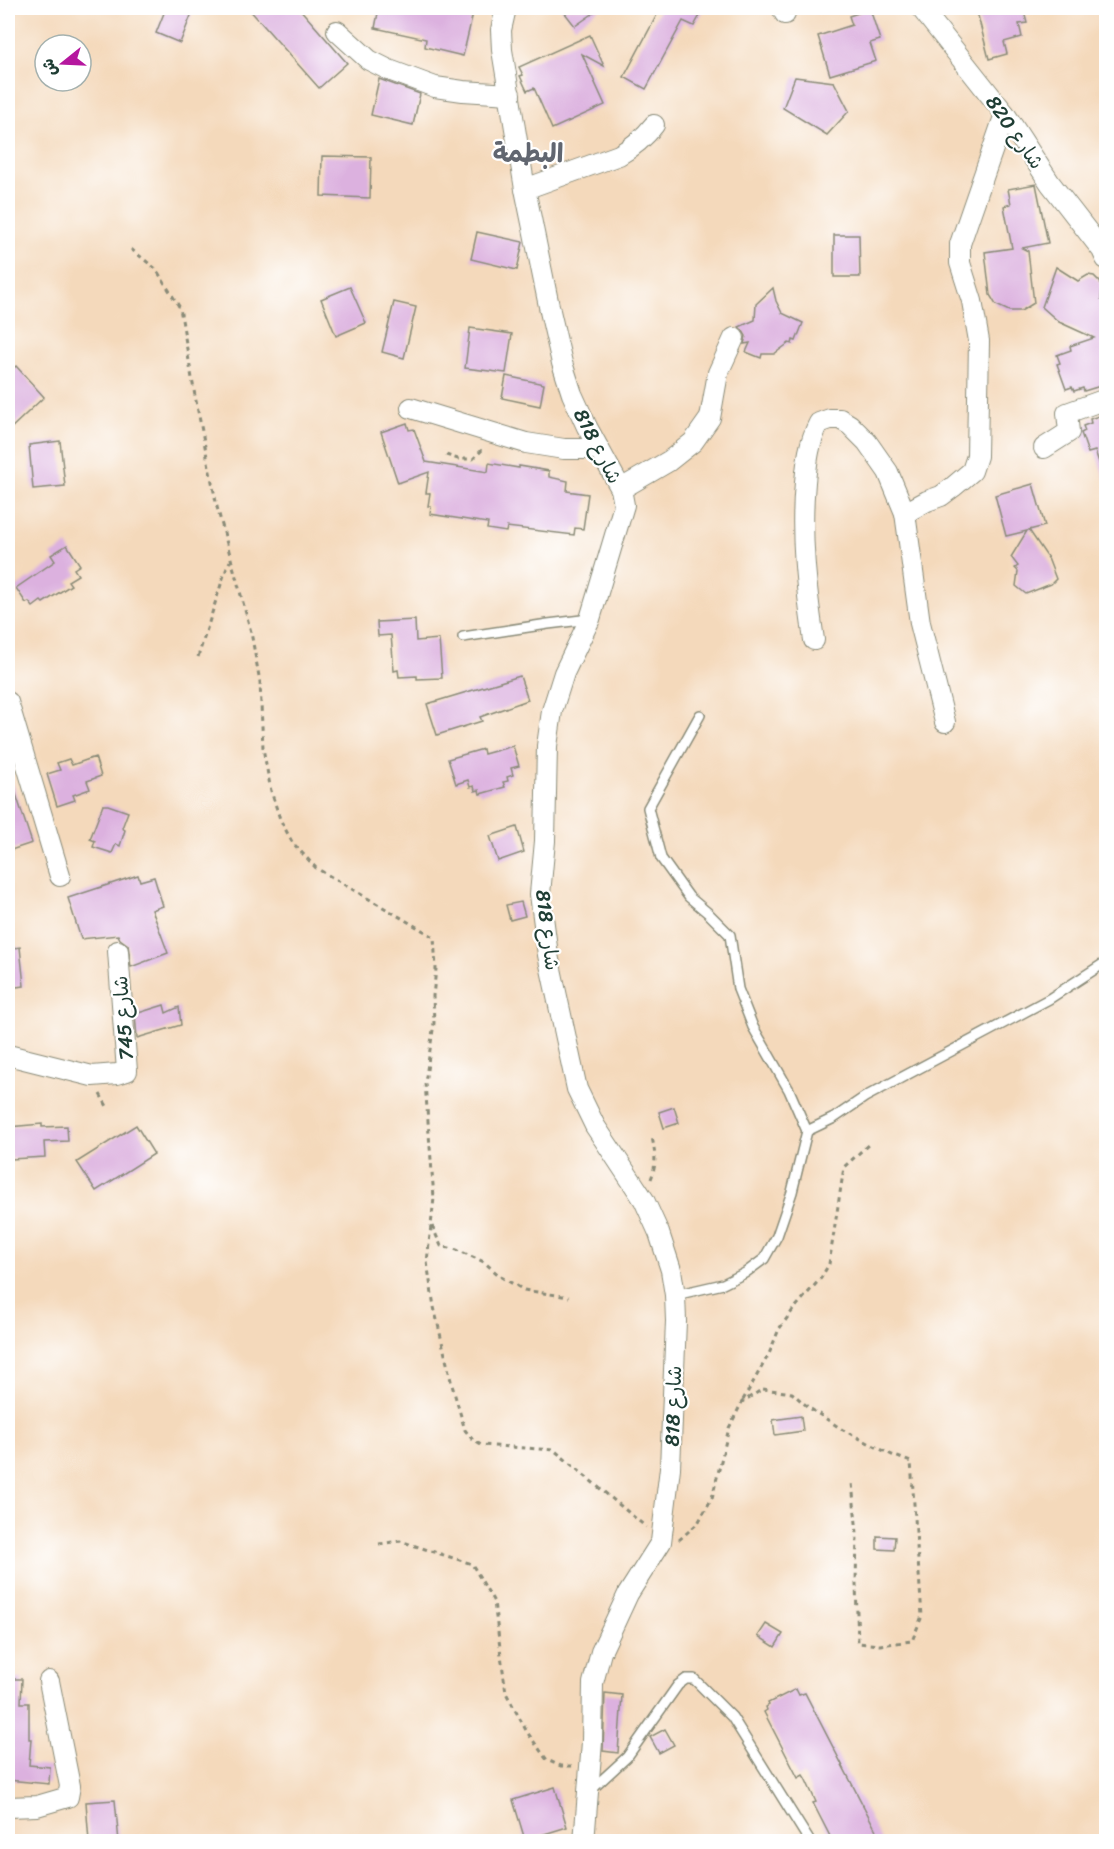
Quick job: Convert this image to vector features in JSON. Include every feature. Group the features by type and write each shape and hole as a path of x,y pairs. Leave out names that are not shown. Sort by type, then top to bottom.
{"street":[{"name":"شارع 818","path":"506,8 501,30 501,50 525,189 562,363 573,394 621,489 624,505 590,619 564,673 552,711 546,746 545,841 540,894 548,955 577,1089 595,1126 644,1200 659,1233 675,1295 670,1468 661,1542 628,1594 601,1652 593,1683 584,1842"},
{"name":"شارع 820","path":"921,8 1005,114 1050,183 1102,250 1107,260"},
{"path":"337,31 369,60 435,87 510,94"},
{"path":"905,513 941,496 953,487 972,471 977,456 979,341 972,302 960,263 960,244 1005,114"},
{"path":"525,189 619,155 633,147 654,125"},
{"path":"621,489 669,461 693,442 710,418 718,373 734,338"},
{"path":"1044,448 1069,432 1067,412 1107,399"},
{"path":"411,408 536,445 564,449 599,449"},
{"path":"814,640 803,548 807,459 812,436 819,423 830,419 840,419 850,425 867,442 888,472 905,513 920,623 945,722"},
{"path":"8,702 60,876"},
{"name":"شارع 745","path":"8,1055 92,1076 127,1071 118,951"},
{"path":"8,1807 37,1806 68,1797 70,1786 49,1681"}],"lane":[{"path":"463,638 590,619"},
{"path":"675,1295 723,1284 745,1273 764,1258 777,1236 792,1192 807,1131 789,1090 753,1026 738,990 730,935 689,897 661,858 653,833 648,808 700,715"},
{"path":"807,1131 834,1118 865,1097 1049,999 1107,962"},
{"path":"588,1793 627,1757 678,1685 686,1679 694,1679 732,1717 810,1842"}],"path":[{"path":"131,249 156,269 180,308 217,507 252,632 260,682 263,748 271,790 280,819 292,842 316,868 434,937 436,969 433,996 434,1023"},
{"path":"446,455 459,459 473,459 481,453 492,433"},
{"path":"198,657 231,559"},
{"path":"644,1200 656,1167 652,1137"},
{"path":"742,1401 769,1354 779,1329 821,1278 829,1264 844,1167 869,1144"},
{"path":"431,1224 441,1246 457,1250 484,1262 501,1277 524,1290 569,1297"},
{"path":"379,1544 400,1541 472,1564 494,1602 506,1693 527,1732 548,1760 561,1766 590,1766"}],"building":[{"path":"166,8 194,8 180,43 156,33"},
{"path":"248,8 299,8 347,63 319,88"},
{"path":"379,8 447,8 473,13 463,56 425,47 426,39 375,28"},
{"path":"561,8 601,8 575,26"},
{"path":"658,8 704,8 694,26 683,21 646,89 624,77 660,9"},
{"path":"976,8 1023,8 1027,23 1019,24 1022,37 1004,42 1007,54 989,59"},
{"path":"870,9 880,40 870,43 876,61 830,75 818,36 852,25 849,16"},
{"path":"590,35 604,66 582,54 605,105 552,129 534,88 527,91 520,76 523,75 519,67"},
{"path":"795,77 834,82 849,111 827,135 783,108"},
{"path":"379,79 420,94 413,125 371,115"},
{"path":"322,156 371,157 370,198 321,196"},
{"path":"1036,184 1048,243 1022,248 1028,251 1034,303 1021,311 1009,311 996,305 990,295 985,252 1012,248 1004,206 1011,204 1008,189"},
{"path":"477,232 523,242 517,270 471,259"},
{"path":"834,235 859,235 860,277 834,277"},
{"path":"1056,267 1078,281 1088,275 1094,276 1100,282 1101,299 1107,302 1107,384 1084,391 1083,388 1074,391 1072,387 1066,389 1057,364 1060,363 1057,355 1071,350 1070,346 1094,338 1059,322 1042,307"},
{"path":"350,287 366,323 336,336 321,299"},
{"path":"773,288 782,313 803,323 796,341 793,340 792,344 789,343 774,354 762,354 761,358 746,352 750,343 744,344 746,336 739,327 755,320 756,304"},
{"path":"394,302 416,307 404,358 382,352"},
{"path":"470,328 512,334 506,373 465,368"},
{"path":"16,366 44,397 8,431 8,373"},
{"path":"506,376 544,384 540,406 502,398"},
{"path":"1107,413 1107,479 1105,479 1095,451 1088,453 1081,433 1085,431 1083,426 1091,423 1090,419"},
{"path":"407,423 409,430 414,429 426,462 488,472 489,463 519,468 519,466 549,471 549,477 568,481 567,491 588,494 583,529 575,528 574,535 507,527 506,532 487,529 488,523 430,514 431,506 428,506 430,493 426,493 429,472 398,483 381,432"},
{"path":"60,441 65,486 33,489 29,445"},
{"path":"1033,484 1045,526 1029,530 1048,558 1056,579 1051,584 1026,594 1016,586 1018,571 1015,568 1018,566 1011,557 1027,531 1006,536 995,495"},
{"path":"67,545 80,565 74,569 78,575 68,581 71,585 33,607 29,602 26,603 16,588 55,561 51,555"},
{"path":"415,620 416,641 439,639 442,678 399,677 398,670 394,671 391,635 378,636 377,622"},
{"path":"520,676 528,700 480,717 482,721 437,735 427,704"},
{"path":"513,746 519,766 511,768 513,775 507,777 508,781 503,782 505,787 480,794 479,790 475,791 474,786 470,787 468,780 456,784 448,759 483,749 484,754"},
{"path":"95,757 101,776 87,781 90,789 73,795 75,800 57,806 47,774 60,770 57,763 69,759 72,765"},
{"path":"8,776 10,776 32,843 8,851"},
{"path":"103,805 128,812 122,828 125,830 120,846 116,844 112,853 93,847 95,841 90,839"},
{"path":"517,827 524,852 498,861 490,836"},
{"path":"138,875 140,881 154,877 163,906 152,910 168,953 131,967 128,945 118,935 81,939 68,898"},
{"path":"521,902 525,916 510,920 506,905"},
{"path":"20,947 24,986 8,988 8,949"},
{"path":"164,1005 166,1013 179,1007 181,1025 137,1038 135,1014"},
{"path":"674,1107 679,1123 664,1128 659,1112"},
{"path":"42,1124 42,1127 67,1126 68,1141 44,1142 45,1157 11,1159 8,1127"},
{"path":"136,1125 154,1154 96,1191 77,1162"},
{"path":"801,1416 803,1431 775,1435 773,1420"},
{"path":"877,1536 895,1537 894,1550 877,1549"},
{"path":"766,1624 783,1634 775,1647 758,1636"},
{"path":"8,1679 22,1679 21,1703 29,1703 29,1739 31,1739 29,1765 50,1767 49,1784 8,1780"},
{"path":"796,1689 799,1695 805,1693 882,1842 833,1842 813,1803 816,1802 805,1778 803,1775 798,1778 764,1712 767,1710 768,1703"},
{"path":"605,1693 622,1695 618,1753 603,1751"},
{"path":"665,1729 674,1745 659,1753 650,1737"},
{"path":"555,1787 567,1827 525,1840 513,1800"},
{"path":"115,1800 119,1842 89,1842 86,1802"}],"district":[{"name":"البطمة","path":"528,153"}]}
